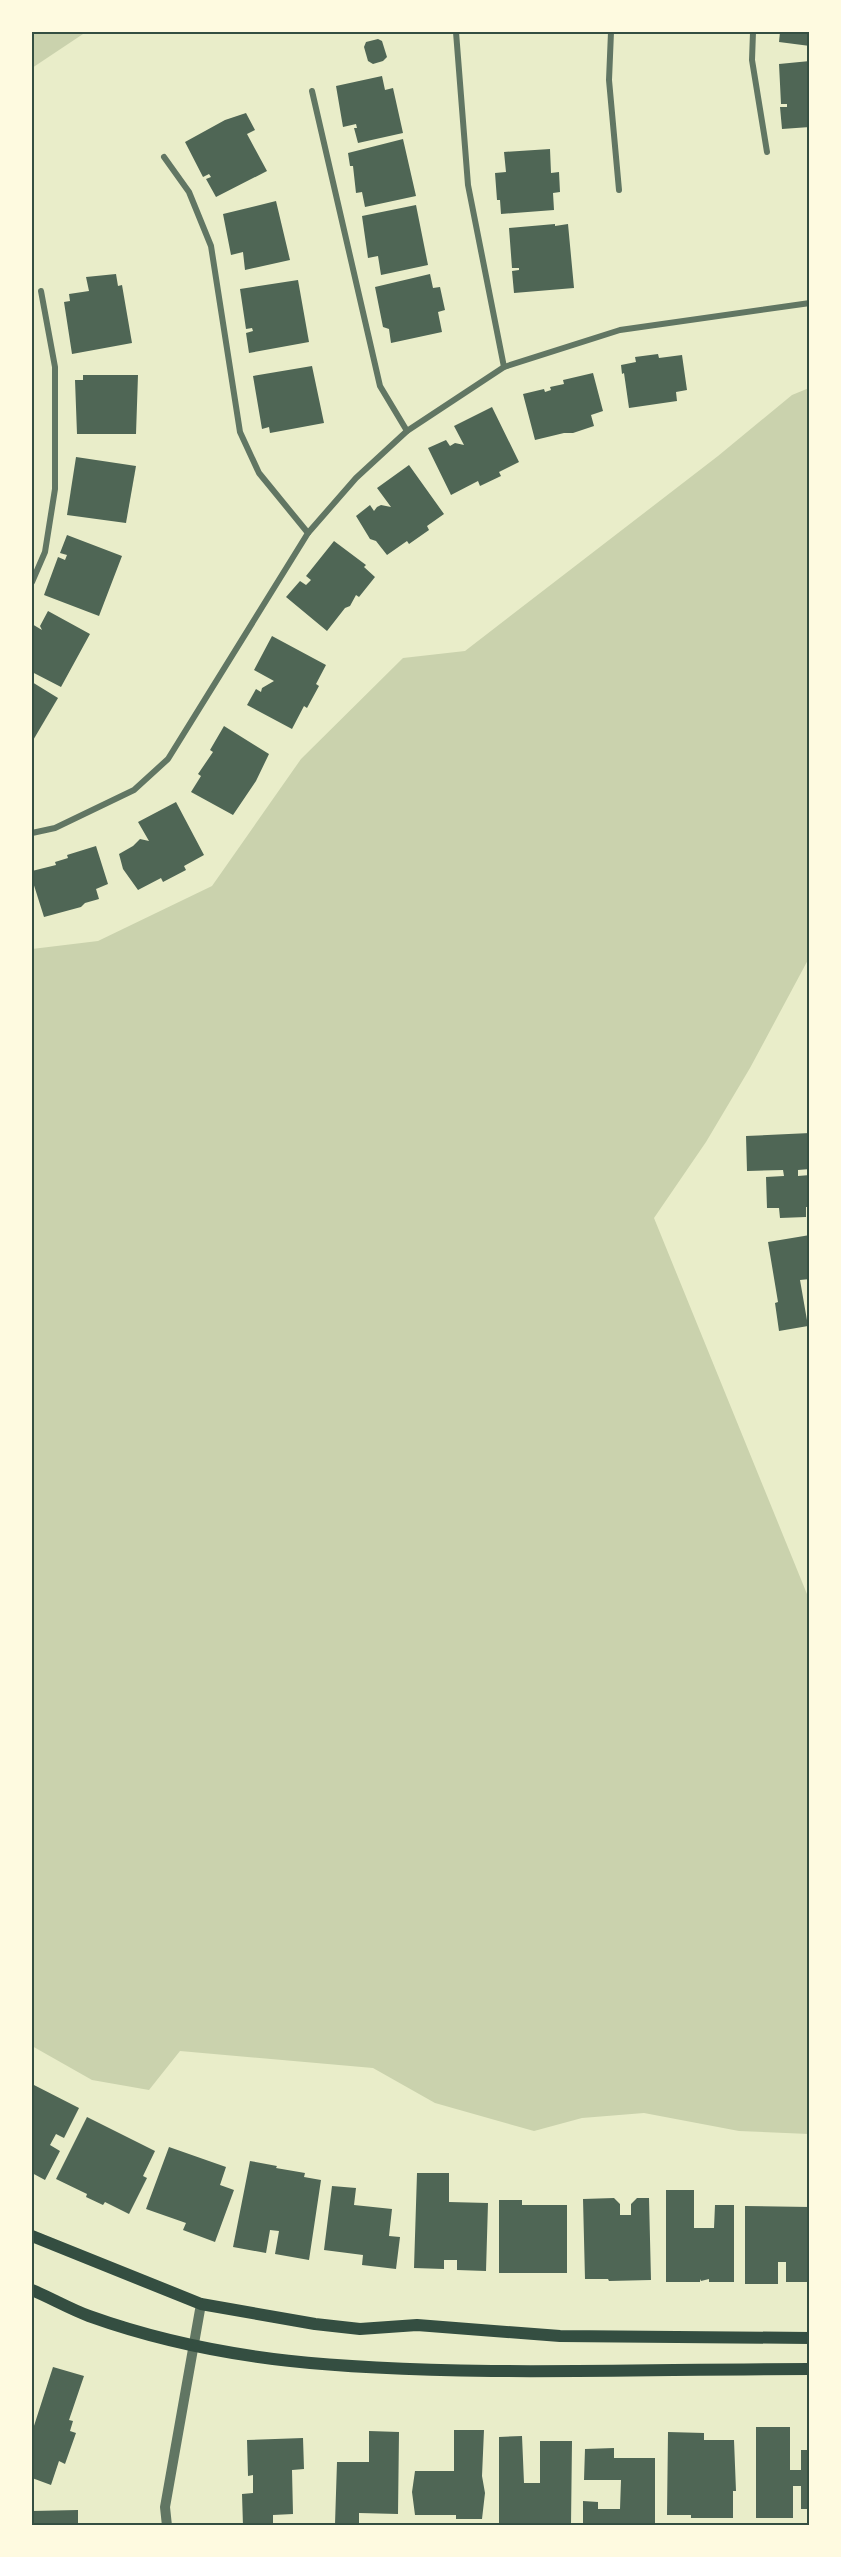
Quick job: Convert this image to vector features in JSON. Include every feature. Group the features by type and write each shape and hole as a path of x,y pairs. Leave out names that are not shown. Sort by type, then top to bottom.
{"main road":[{"path":"32,2236 201,2304 315,2324 360,2329 417,2325 560,2336 810,2338"},
{"path":"32,2289 89,2316 193,2346 260,2359 345,2368 567,2371 810,2369"}],"street":[{"path":"456,32 468,185 504,367"},
{"path":"611,32 609,80 619,190"},
{"path":"753,32 752,60 767,152"},
{"path":"312,91 380,386 407,431"},
{"path":"164,157 189,192 211,246 240,432 259,473 308,532"},
{"path":"32,582 45,552 55,489 56,367 41,291"},
{"path":"32,833 55,828 134,790 168,759 308,532 356,478 407,431 504,367 620,330 810,303"},
{"path":"167,2526 165,2507 201,2304"}],"green space":[{"path":"32,32 86,32 32,68"},
{"path":"809,388 809,958 750,1068 706,1142 654,1218 809,1599 809,2134 739,2131 644,2113 582,2118 534,2131 435,2103 373,2068 180,2051 149,2090 92,2080 32,2046 32,949 98,941 212,886 301,759 403,658 465,651 718,456 792,395"}],"building":[{"path":"780,32 810,32 810,46 779,42"},
{"path":"378,39 382,41 387,57 373,64 368,61 364,47 366,42"},
{"path":"810,61 810,127 782,129 780,107 787,107 787,104 781,104 779,64"},
{"path":"382,76 385,90 393,88 403,133 358,143 354,128 357,128 356,124 343,127 336,86"},
{"path":"246,113 255,130 247,134 267,171 216,197 206,179 211,177 209,174 203,177 185,142 225,120"},
{"path":"403,139 416,196 365,207 362,192 356,193 353,166 350,166 348,153"},
{"path":"550,149 551,173 559,172 560,192 553,193 554,210 501,214 500,200 497,200 495,173 506,172 504,152"},
{"path":"276,201 290,260 245,270 243,252 231,255 223,214"},
{"path":"416,205 428,265 381,275 378,256 368,258 362,216"},
{"path":"555,224 555,226 568,224 574,288 514,293 512,271 519,270 519,268 512,268 509,228"},
{"path":"116,274 118,286 122,285 132,343 72,354 64,302 70,301 69,294 89,291 86,277"},
{"path":"430,274 433,288 440,287 445,310 438,312 442,332 391,343 389,329 383,327 375,287"},
{"path":"298,280 309,342 249,353 246,333 253,331 252,328 246,329 240,289"},
{"path":"658,354 659,358 682,355 687,390 676,392 677,401 629,408 621,365 636,362 635,357"},
{"path":"312,366 324,423 270,433 269,427 262,429 253,376"},
{"path":"593,373 603,411 591,415 594,426 573,433 535,440 523,394 544,389 545,392 551,390 550,387 564,384 563,380"},
{"path":"83,375 138,375 136,434 77,434 75,380 83,380"},
{"path":"492,407 519,462 499,472 501,476 480,486 478,481 451,495 428,448 446,440 450,446 455,443 464,445 454,426"},
{"path":"76,457 136,466 126,523 67,515"},
{"path":"409,465 444,514 427,526 429,530 409,544 407,541 387,555 376,541 370,539 356,516 370,505 374,511 381,505 391,507 377,488"},
{"path":"67,535 122,556 99,616 44,595 58,557 65,560 67,555 60,553"},
{"path":"334,541 366,565 364,567 375,577 359,597 356,595 350,606 345,608 327,631 286,597 300,581 306,585 311,580 306,576"},
{"path":"48,611 90,634 61,687 32,672 32,624 42,630 40,626"},
{"path":"272,636 326,665 316,684 319,686 307,708 304,706 292,729 247,705 256,689 261,692 262,688 274,681 254,670"},
{"path":"32,682 58,698 32,742"},
{"path":"224,726 269,754 256,781 233,815 191,792"},
{"path":"176,802 204,855 184,866 186,870 163,882 161,878 138,890 123,869 119,854 140,839 149,841 138,822"},
{"path":"96,846 108,884 96,889 99,899 85,903 81,907 44,917 32,879 32,871 56,865 55,862 68,858 67,855"},
{"path":"810,1133 810,1169 798,1170 798,1176 810,1175 810,1207 806,1207 806,1217 780,1218 779,1208 767,1208 766,1177 784,1176 783,1170 747,1171 746,1136"},
{"path":"810,1235 810,1279 800,1280 808,1326 779,1331 775,1303 778,1302 768,1242"},
{"path":"32,2084 79,2108 64,2138 56,2134 50,2145 60,2151 45,2180 32,2173"},
{"path":"87,2117 155,2151 143,2176 147,2178 129,2214 105,2202 103,2205 86,2197 87,2194 56,2179"},
{"path":"169,2147 226,2167 220,2185 234,2190 215,2242 183,2230 186,2223 146,2209"},
{"path":"250,2161 305,2173 304,2177 321,2180 309,2260 275,2254 279,2231 270,2230 266,2253 233,2247"},
{"path":"417,2173 449,2173 449,2202 488,2203 486,2271 457,2270 457,2260 444,2260 444,2269 414,2268"},
{"path":"332,2186 356,2188 354,2205 392,2209 389,2236 400,2237 396,2269 362,2265 363,2255 324,2250"},
{"path":"666,2190 694,2190 694,2228 714,2228 715,2205 734,2205 734,2282 709,2282 709,2279 701,2281 700,2279 700,2282 666,2282"},
{"path":"614,2198 620,2204 620,2215 631,2215 631,2204 637,2198 649,2198 651,2280 585,2279 583,2199"},
{"path":"499,2200 522,2200 522,2205 567,2205 567,2273 499,2273"},
{"path":"745,2206 810,2207 810,2282 786,2282 786,2262 778,2262 778,2284 745,2284"},
{"path":"53,2367 84,2376 69,2420 73,2421 70,2431 76,2433 65,2464 59,2461 51,2485 32,2478 32,2432"},
{"path":"756,2427 790,2427 790,2470 801,2470 801,2450 810,2450 810,2509 801,2509 801,2486 793,2486 793,2518 756,2518"},
{"path":"454,2430 484,2430 482,2476 485,2493 482,2519 456,2519 456,2515 415,2515 412,2492 415,2471 454,2471"},
{"path":"369,2431 399,2432 398,2514 359,2513 359,2525 335,2524 337,2462 369,2462"},
{"path":"668,2432 704,2433 704,2440 734,2440 736,2491 733,2491 733,2518 691,2518 691,2515 667,2515"},
{"path":"522,2436 524,2483 540,2483 540,2441 572,2441 571,2525 499,2526 499,2437"},
{"path":"303,2438 304,2469 292,2470 293,2514 273,2515 273,2526 243,2526 242,2494 253,2493 253,2475 248,2476 247,2440"},
{"path":"614,2448 614,2458 655,2458 655,2526 583,2526 583,2501 598,2502 598,2509 620,2509 621,2480 584,2480 585,2449"},
{"path":"78,2510 78,2526 32,2526 32,2511"}]}
